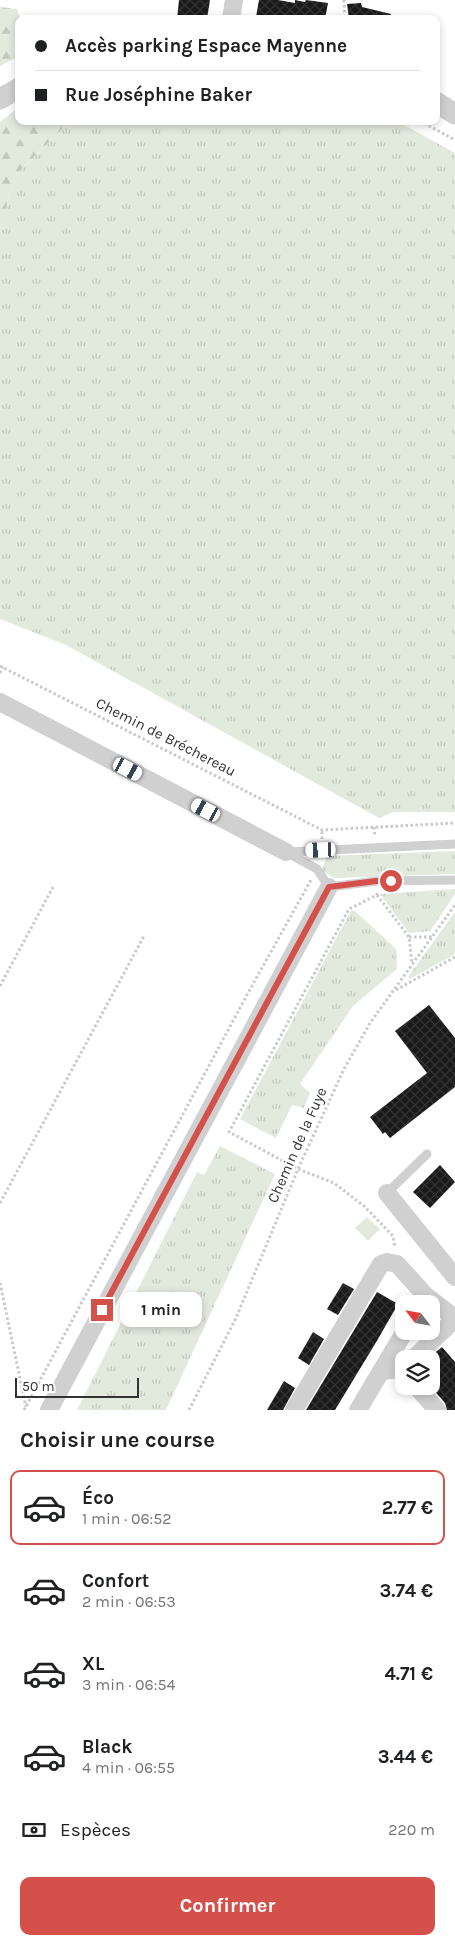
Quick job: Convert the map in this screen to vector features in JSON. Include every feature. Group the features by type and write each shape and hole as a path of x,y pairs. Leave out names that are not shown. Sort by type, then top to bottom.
{"street":[{"path":"232,15 234,0"},
{"path":"0,99 15,90"},
{"path":"440,105 455,114"},
{"path":"0,702 286,852"},
{"path":"48,1410 329,887"},
{"path":"387,1193 455,1277"},
{"path":"294,1410 381,1264 387,1262 397,1264 420,1295"},
{"path":"423,1350 455,1319 440,1310"},
{"path":"358,1410 400,1340"},
{"path":"381,1371 395,1369"},
{"path":"424,1395 437,1410"}],"lane":[{"path":"286,852 455,844"},
{"path":"286,852 317,869 329,887 376,881 455,880"},
{"path":"387,1193 427,1154"}],"path":[{"path":"344,0 345,15"},
{"path":"427,125 455,140"},
{"path":"0,673 2,666"},
{"name":"Chemin de Bréchereau","path":"2,666 322,830"},
{"path":"321,850 322,830 455,823"},
{"path":"374,827 375,848"},
{"path":"25,1408 248,993 317,869"},
{"path":"376,881 377,895 409,937 412,965"},
{"path":"0,986 53,887"},
{"path":"377,895 349,909 229,1132 298,1168 334,1183 364,1206 393,1236 397,1264"},
{"name":"Chemin de la Fuye","path":"189,1410 236,1318 298,1168 344,1069 370,1023 455,904"},
{"path":"0,1203 144,936"},
{"path":"409,937 432,937"},
{"path":"393,991 455,957"},
{"path":"0,1283 25,1408"}],"green space":[{"path":"0,7 17,9 19,15 15,15 15,58 0,66"},
{"path":"15,110 15,125 66,125 14,177 0,229 0,122"},
{"path":"66,125 402,125 455,153 455,812 393,812 379,818 66,645 0,619 0,229 14,177"},
{"path":"455,851 455,874 334,878 321,870 326,860 325,856"},
{"path":"455,889 455,894 430,931 409,933 380,894"},
{"path":"354,910 396,949 397,969 353,1006 300,1084 310,1093 304,1108 292,1105 276,1138 240,1119 351,911"},
{"path":"455,912 455,954 410,979 408,977"},
{"path":"220,1146 275,1174 166,1410 77,1410 197,1172 204,1175"},
{"path":"367,1217 380,1229 368,1241 355,1228"}],"building":[{"path":"179,0 210,0 208,15 177,15"},
{"path":"259,0 278,0 295,3 295,0 305,2 306,0 328,3 326,15 256,15"},
{"path":"361,3 362,7 391,15 348,15 347,4"},
{"path":"429,1005 455,1038 455,1087 390,1138 385,1132 383,1134 370,1117 427,1073 395,1031"},
{"path":"440,1165 455,1182 430,1208 413,1192"},
{"path":"343,1283 354,1289 338,1315 327,1309"},
{"path":"377,1292 395,1302 395,1309 335,1410 306,1410"},
{"path":"313,1332 324,1339 309,1365 298,1358"},
{"path":"442,1347 455,1362 455,1410 447,1410 445,1403 438,1395 440,1395 440,1350 438,1350"},
{"path":"284,1381 295,1388 283,1410 267,1410"}],"route":[{"path":"102,1310 329,887 391,881"}]}
